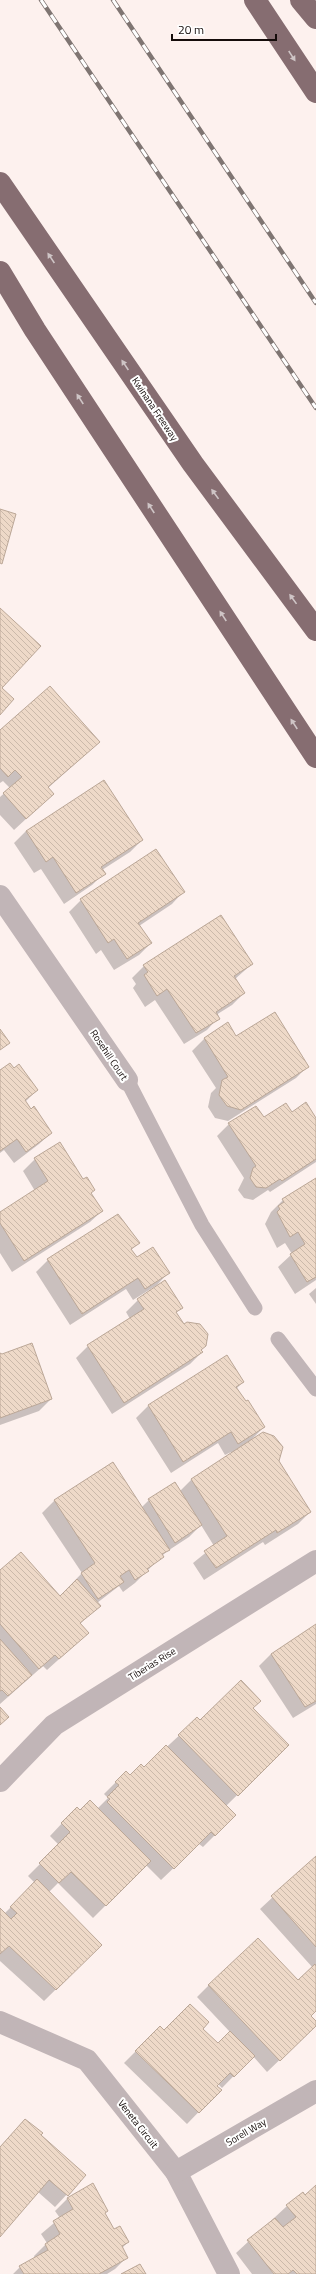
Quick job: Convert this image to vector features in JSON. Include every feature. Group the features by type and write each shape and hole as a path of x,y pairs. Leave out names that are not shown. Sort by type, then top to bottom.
{"highway":[{"path":"255,0 316,92"},
{"path":"301,0 316,18"},
{"name":"Kwinana Freeway","path":"0,183 193,464 316,630"},
{"path":"0,272 40,337 316,757"}],"street":[{"name":"Rosehill Court","path":"0,896 127,1080"},
{"name":"Tiberias Rise","path":"0,1781 54,1725 316,1561"},
{"name":"Veneta Circuit","path":"0,2022 87,2060 176,2172 229,2274"},
{"name":"Sorell Way","path":"176,2172 316,2091"}],"lane":[{"name":"Rosehill Court","path":"127,1080 202,1225 255,1308"},
{"path":"278,1339 316,1388"}],"building":[{"path":"0,509 16,514 2,564 0,563"},
{"path":"0,608 41,646 2,688 14,699 0,715"},
{"path":"50,686 100,742 48,787 54,794 26,819 3,793 22,777 15,770 8,777 0,768 0,730"},
{"path":"104,780 143,840 101,867 106,874 76,893 53,857 46,862 26,831"},
{"path":"156,849 185,892 138,923 152,943 127,959 114,939 108,943 80,899"},
{"path":"221,915 253,964 234,976 245,993 216,1012 220,1019 196,1033 167,989 157,996 144,975 148,972 143,965"},
{"path":"275,1012 309,1067 241,1110 227,1106 219,1095 222,1080 228,1077 204,1038 228,1022 236,1036"},
{"path":"0,1029 10,1043 0,1050"},
{"path":"10,1063 14,1068 19,1064 38,1090 25,1100 31,1109 34,1106 52,1133 26,1152 17,1139 0,1151 0,1070"},
{"path":"306,1102 316,1118 316,1159 282,1181 280,1179 266,1188 256,1187 250,1178 253,1168 256,1166 228,1123 256,1106 264,1117 286,1103 292,1112"},
{"path":"60,1142 83,1179 87,1177 95,1190 91,1193 103,1211 24,1261 0,1223 0,1212 48,1181 34,1158"},
{"path":"316,1178 316,1277 307,1282 290,1254 305,1244 298,1232 290,1237 277,1212 280,1209 278,1206 284,1202 282,1199"},
{"path":"118,1214 140,1243 131,1249 137,1257 153,1247 170,1273 145,1289 138,1278 82,1314 47,1259"},
{"path":"165,1280 183,1308 176,1312 184,1324 187,1322 200,1324 208,1334 206,1346 201,1350 203,1352 124,1403 87,1345 144,1309 137,1299"},
{"path":"32,1343 52,1399 0,1418 0,1353 2,1354"},
{"path":"227,1355 244,1382 236,1387 246,1401 248,1400 265,1427 238,1444 231,1432 183,1462 148,1405"},
{"path":"263,1432 274,1436 283,1447 279,1461 311,1512 277,1533 276,1530 216,1568 204,1551 227,1536 191,1479"},
{"path":"113,1462 170,1550 162,1554 164,1557 147,1569 149,1571 135,1580 129,1570 120,1576 124,1582 98,1599 81,1573 95,1563 54,1500"},
{"path":"175,1482 202,1525 175,1543 148,1499"},
{"path":"21,1552 60,1596 77,1579 101,1606 80,1623 89,1633 59,1659 55,1655 39,1669 0,1624 0,1570"},
{"path":"316,1624 316,1701 305,1707 271,1654"},
{"path":"0,1639 32,1675 8,1696 2,1690 0,1691"},
{"path":"241,1680 261,1701 253,1708 289,1745 238,1796 178,1735 197,1717 200,1720"},
{"path":"0,1707 9,1717 0,1725"},
{"path":"166,1745 236,1815 215,1836 211,1832 174,1869 107,1802 110,1799 107,1797 119,1785 115,1782 126,1771 130,1775 141,1764 144,1767"},
{"path":"90,1800 151,1861 106,1906 71,1872 59,1883 39,1863 70,1832 61,1823 77,1807 80,1810"},
{"path":"316,1856 316,1947 271,1896"},
{"path":"37,1879 102,1945 56,1990 9,1946 0,1954 0,1908 11,1919 17,1913 10,1907"},
{"path":"258,1938 298,1980 315,1964 316,1966 316,2011 311,2016 316,2021 316,2026 280,2061 208,1985"},
{"path":"190,2004 209,2022 203,2029 218,2043 230,2031 255,2056 234,2077 230,2073 217,2086 222,2090 199,2113 135,2051 160,2026 164,2030"},
{"path":"25,2119 43,2133 41,2135 86,2175 68,2196 49,2180 0,2237 0,2147"},
{"path":"93,2183 108,2211 105,2213 114,2229 120,2226 129,2242 122,2246 128,2258 99,2274 24,2274 19,2266 48,2250 45,2244 60,2234 53,2221 73,2209 67,2198"},
{"path":"316,2185 316,2274 297,2274 293,2270 288,2274 274,2274 247,2240 275,2218 283,2227 296,2217 286,2205 303,2192 305,2195"},
{"path":"140,2264 146,2274 121,2274"}],"railway":[{"path":"41,0 316,408"},
{"path":"113,0 316,303"}]}
